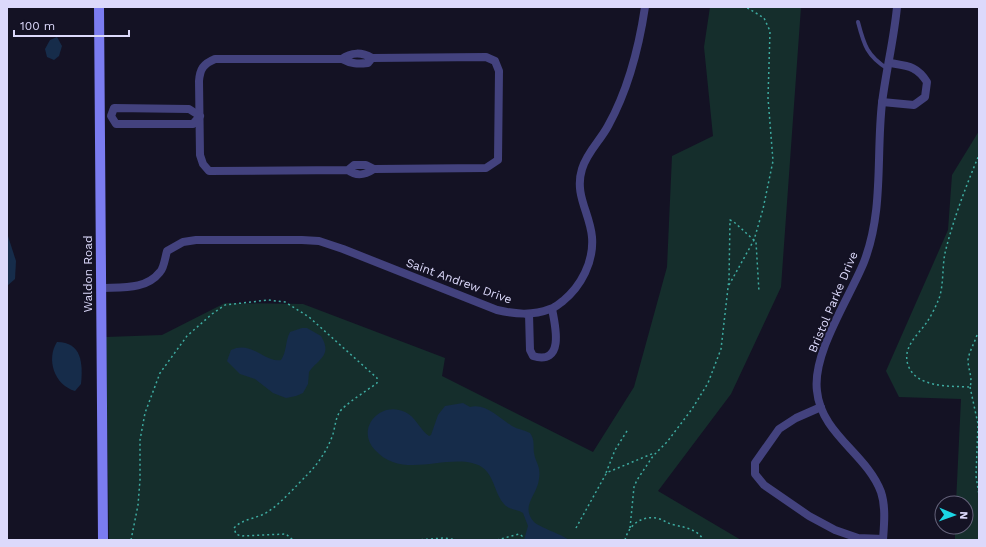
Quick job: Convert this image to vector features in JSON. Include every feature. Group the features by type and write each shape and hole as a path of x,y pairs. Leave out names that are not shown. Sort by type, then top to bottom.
{"street":[{"name":"Waldon Road","path":"99,7 103,540"},
{"name":"Saint Andrew Drive","path":"101,288 132,287 147,284 161,272 167,252 183,242 196,240 319,241 497,310 516,314 528,314 552,309 575,290 588,266 591,255 592,237 579,193 582,168 590,150 608,126 622,93 636,53 645,7"},
{"name":"Bristol Parke Drive","path":"883,540 883,504 881,493 874,478 863,462 837,436 821,407 816,392 817,372 823,351 865,261 876,214 879,183 879,145 882,102 889,66 897,7"},
{"path":"111,116 116,124 193,124 200,116 200,70 206,63 214,59 342,59 348,54 366,55 372,58 486,57 495,61 499,71 498,160 486,168 374,169 365,174 353,174 348,170 209,171 203,164 200,154 200,116"},
{"path":"882,102 914,105 925,97 927,82 920,71 905,66 889,66"},
{"path":"111,116 114,108 189,109 200,116"},
{"path":"99,116 111,116"},
{"path":"528,314 530,350 534,356 542,358 548,357 553,354 555,346 552,309"},
{"path":"821,407 796,418 779,429 755,463 755,474 764,485 776,494 809,516 835,530 858,538 883,540"}],"lane":[{"path":"858,22 863,42 870,55 889,66"}],"path":[{"path":"728,287 754,240 763,209 773,161 768,98 770,32 764,18 746,7"},
{"path":"970,387 939,385 921,380 913,374 908,365 907,356 908,348 913,338 927,322 940,298 946,251 965,187 979,155"},
{"path":"625,540 630,528 634,486 653,456 685,419 708,383 721,348 722,324 728,287 730,220 756,242 759,292"},
{"path":"131,540 140,480 140,440 145,413 160,372 187,336 212,314 225,305 268,300 285,302 309,317 377,378 377,383 356,400 346,405 339,413 332,437 324,455 306,476 270,510 259,517 240,522 234,528 236,534 241,536 286,534 293,540"},
{"path":"977,335 968,360 971,383 970,387 978,424 976,476 979,495"},
{"path":"576,528 606,472 615,450 627,431"},
{"path":"606,472 658,451"},
{"path":"630,528 637,521 644,518 660,519 674,525 690,528 699,533 704,540"},
{"path":"497,540 519,534 522,536 521,540"},
{"path":"416,540 444,538 458,540"}],"green space":[{"path":"710,7 801,7 781,287 731,394 658,491 741,540 109,540 106,337 162,335 225,303 303,304 445,358 442,376 593,452 634,387 667,267 672,156 713,136 704,47"},
{"path":"979,131 979,540 955,540 955,535 974,535 974,495 956,495 961,399 899,397 886,371 948,230 952,175"}],"water":[{"path":"57,37 62,46 59,56 54,60 47,57 45,49 50,40"},
{"path":"7,233 16,261 15,279 7,286"},
{"path":"307,328 321,336 325,348 323,357 309,372 308,384 303,393 286,398 273,393 255,379 240,374 227,361 231,350 238,348 245,348 275,360 281,360 290,332"},
{"path":"57,342 72,346 79,356 82,369 81,384 75,391 62,383 54,371 52,356"},
{"path":"463,403 470,407 476,406 487,409 512,426 530,433 539,468 539,479 538,485 530,501 530,516 537,524 569,540 524,540 528,526 523,513 504,504 489,474 479,466 472,463 460,462 422,465 397,463 385,459 375,450 370,442 368,434 369,426 379,413 396,409 405,412 415,420 429,436 431,435 438,415 445,406"}]}
